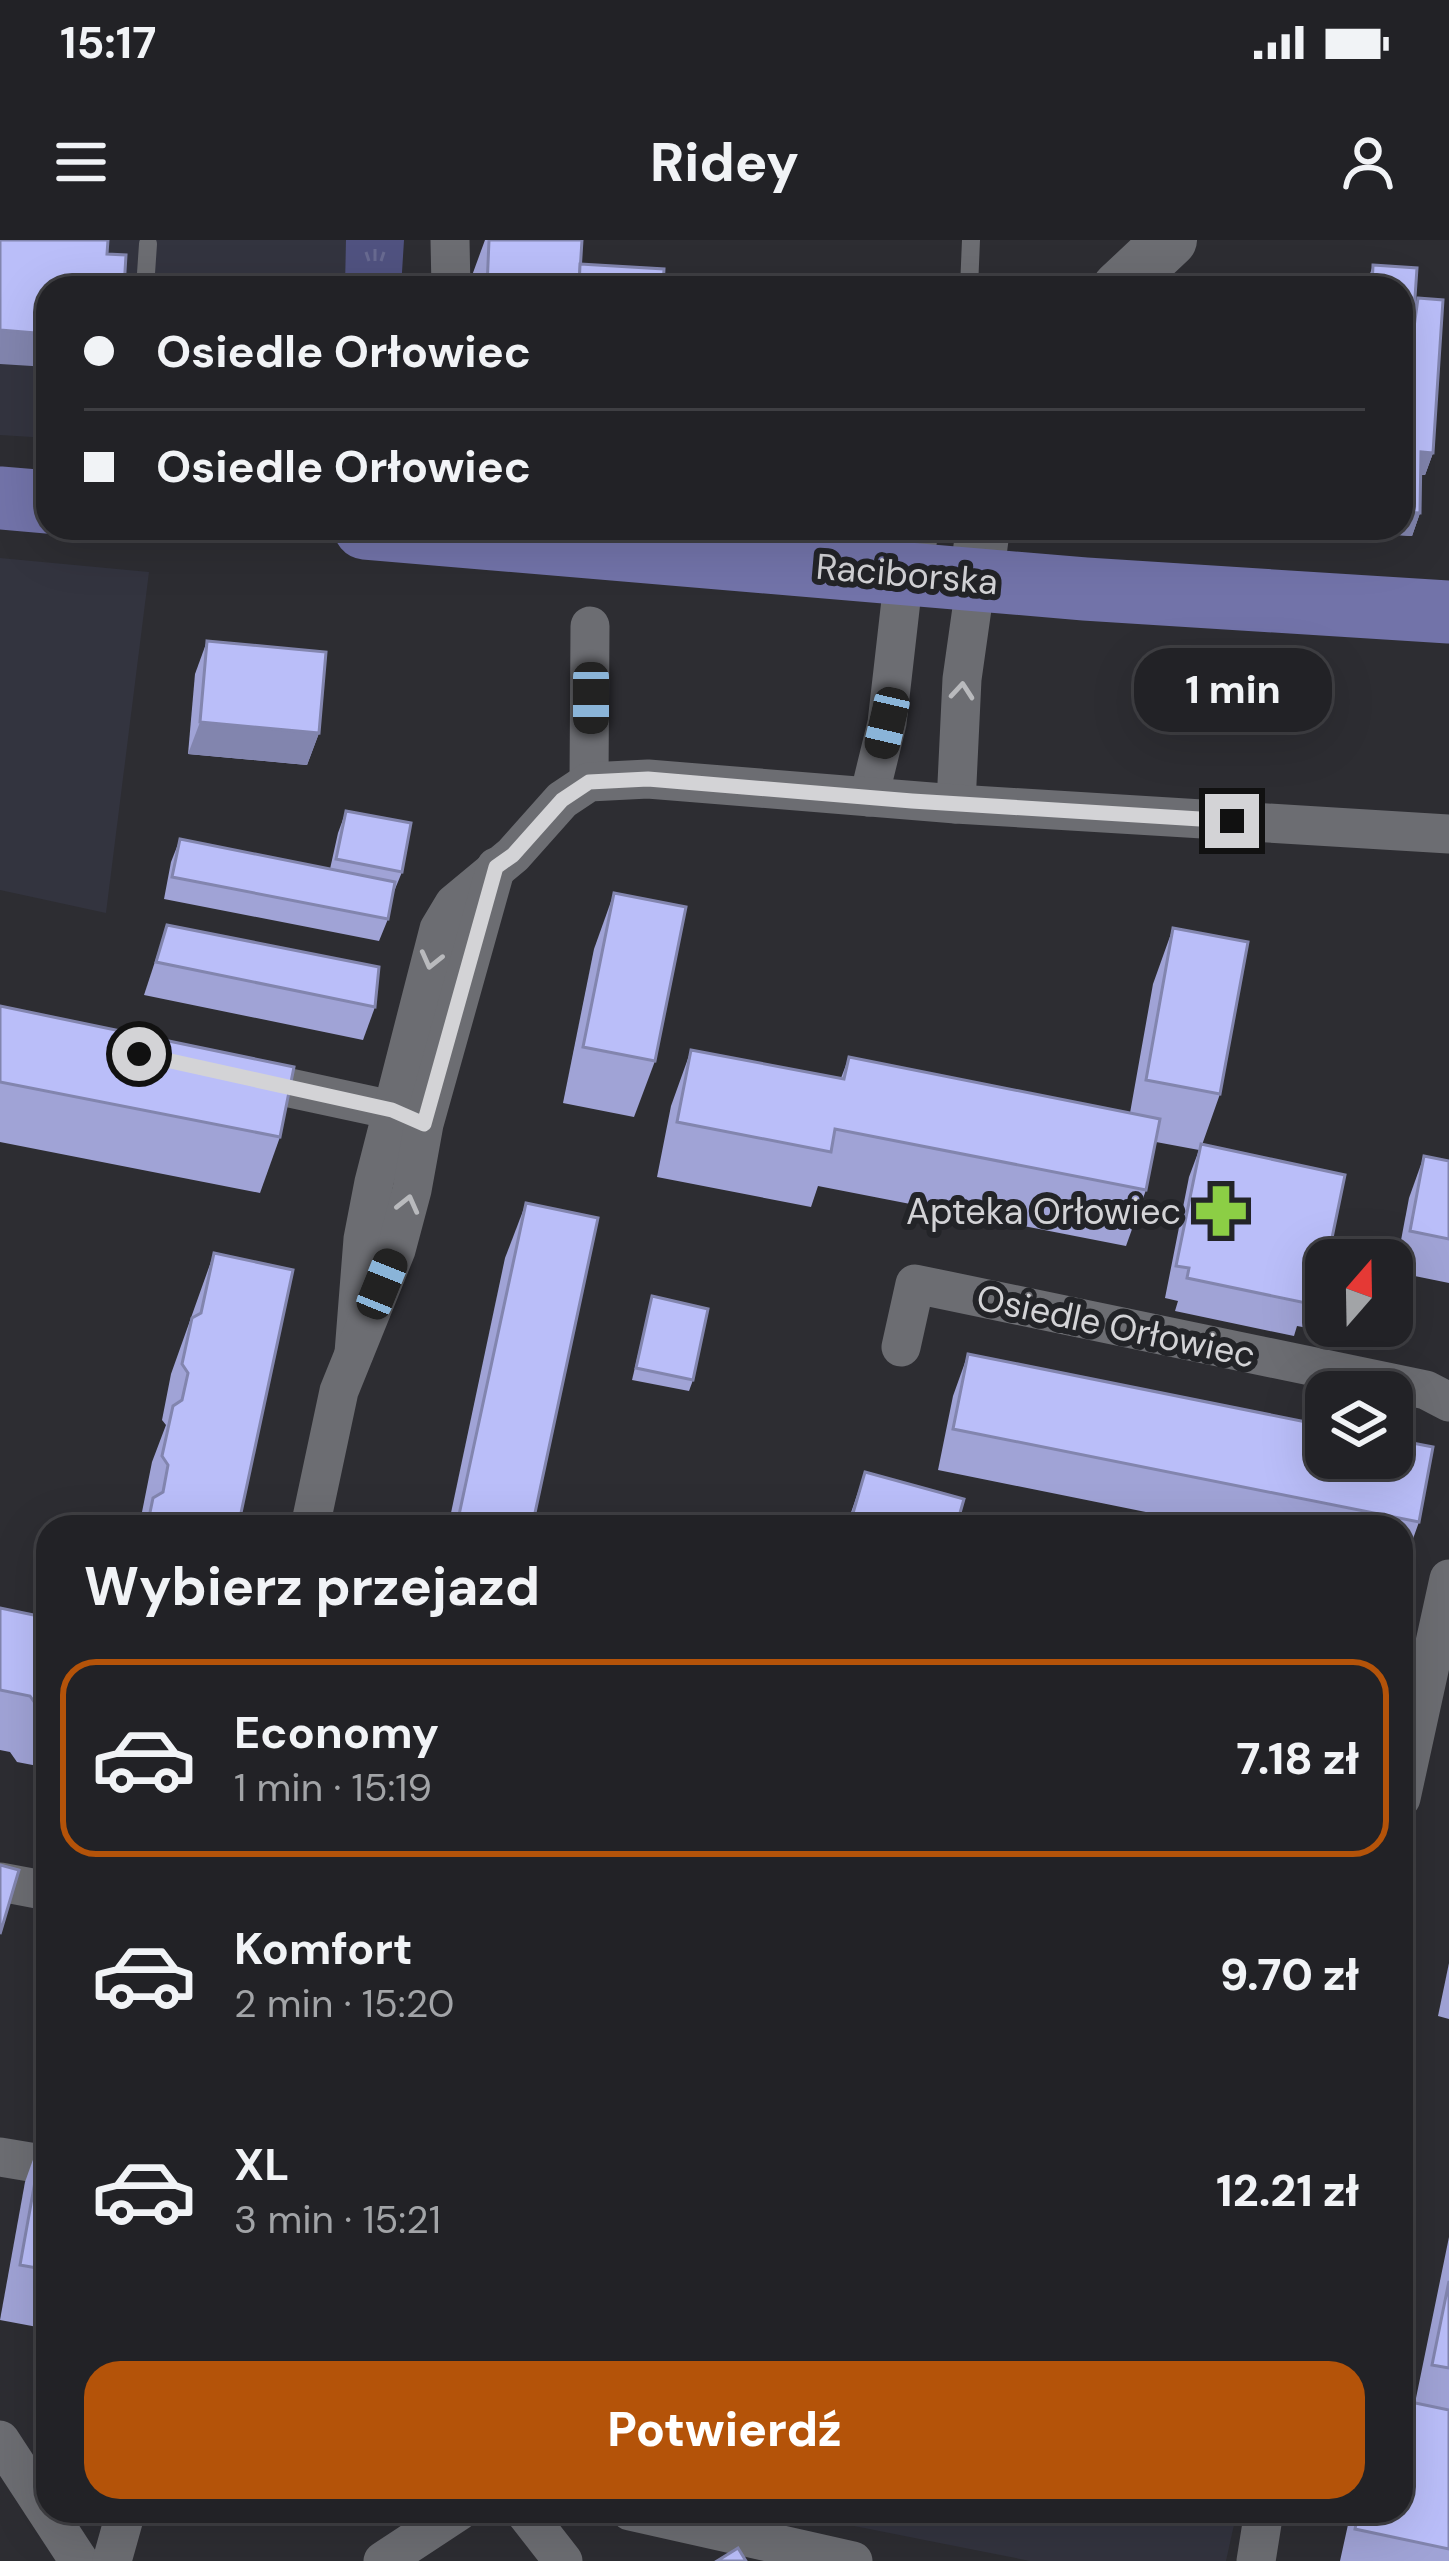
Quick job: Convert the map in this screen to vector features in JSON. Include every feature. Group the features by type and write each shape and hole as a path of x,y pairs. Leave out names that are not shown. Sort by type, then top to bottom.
{"main road":[{"path":"0,498 36,501"},
{"name":"Raciborska","path":"642,540 980,554 1449,612"}],"street":[{"path":"450,240 451,276"},
{"path":"1131,276 1170,240"},
{"path":"869,797 887,723 908,551"},
{"path":"956,804 962,679 980,554"},
{"path":"589,782 590,626"},
{"path":"313,1515 339,1390 354,1353 363,1239 408,1117 439,929 454,904 513,855 562,800 589,782 648,779 956,804 1449,834"},
{"path":"209,1070 408,1117"},
{"name":"Osiedle Orłowiec","path":"901,1347 915,1284 1426,1390 1449,1402"},
{"path":"1413,1743 1449,1579"},
{"path":"0,1882 36,1889"},
{"path":"0,2157 36,2163"},
{"path":"0,2440 36,2494"},
{"path":"55,2523 80,2561"},
{"path":"112,2561 123,2523"},
{"path":"382,2561 441,2523"},
{"path":"533,2523 563,2561"},
{"path":"684,2523 853,2561"},
{"path":"1256,2561 1262,2523"}],"lane":[{"path":"970,276 971,240"},
{"path":"146,276 148,244"}],"shaded area":[{"path":"0,240 354,240 352,276 36,276 36,437 0,435"},
{"path":"0,558 149,572 106,913 0,890"},
{"path":"839,2523 1234,2523 1226,2561 1030,2561"}],"green space":[{"path":"346,240 404,240 402,276 345,276"}],"building":[{"path":"0,240 108,240 107,254 126,255 125,276 36,276 36,333 0,330"},
{"path":"489,240 582,240 580,276 488,276"},
{"path":"580,264 664,269 664,276 580,276"},
{"path":"1373,265 1417,268 1414,312 1413,276 1373,276"},
{"path":"1418,298 1443,300 1433,453 1421,452 1420,513 1413,513 1413,335"},
{"path":"207,641 326,652 319,733 200,722"},
{"path":"346,811 411,823 402,872 336,859"},
{"path":"180,839 395,882 388,919 172,877"},
{"path":"614,893 686,907 655,1061 583,1047"},
{"path":"167,925 379,967 375,1007 156,962"},
{"path":"1173,928 1248,942 1220,1094 1146,1080"},
{"path":"0,1006 294,1067 280,1137 0,1082"},
{"path":"691,1050 844,1079 849,1057 1160,1119 1146,1190 835,1129 831,1152 677,1122"},
{"path":"1201,1144 1345,1175 1332,1239 1305,1239 1305,1303 1187,1278 1189,1268 1176,1266"},
{"path":"1424,1156 1449,1161 1449,1239 1410,1231"},
{"path":"526,1203 598,1218 535,1515 459,1515"},
{"path":"214,1253 293,1270 241,1515 149,1515 153,1498 163,1492 168,1465 162,1456 173,1406 182,1400 188,1373 182,1364 192,1318 201,1313"},
{"path":"652,1296 708,1309 693,1380 636,1368"},
{"path":"968,1354 1305,1422 1305,1479 1413,1479 1413,1443 1433,1447 1419,1522 1413,1521 1413,1515 1384,1515 953,1429"},
{"path":"865,1472 964,1499 959,1515 852,1515"},
{"path":"0,1608 36,1616 36,1705 30,1696 0,1690"},
{"path":"0,1865 19,1870 0,1934"},
{"path":"36,2176 36,2268 20,2265"},
{"path":"1449,2281 1449,2368 1432,2365"},
{"path":"1413,2402 1449,2410 1449,2549 1355,2529 1356,2523 1413,2523"},
{"path":"738,2548 746,2561 717,2561"}],"place":[{"name":"Apteka Orłowiec","path":"1221,1211"}],"route":[{"path":"139,1054 392,1110 424,1124 496,867 513,855 562,800 589,782 648,779 1232,821"}]}
